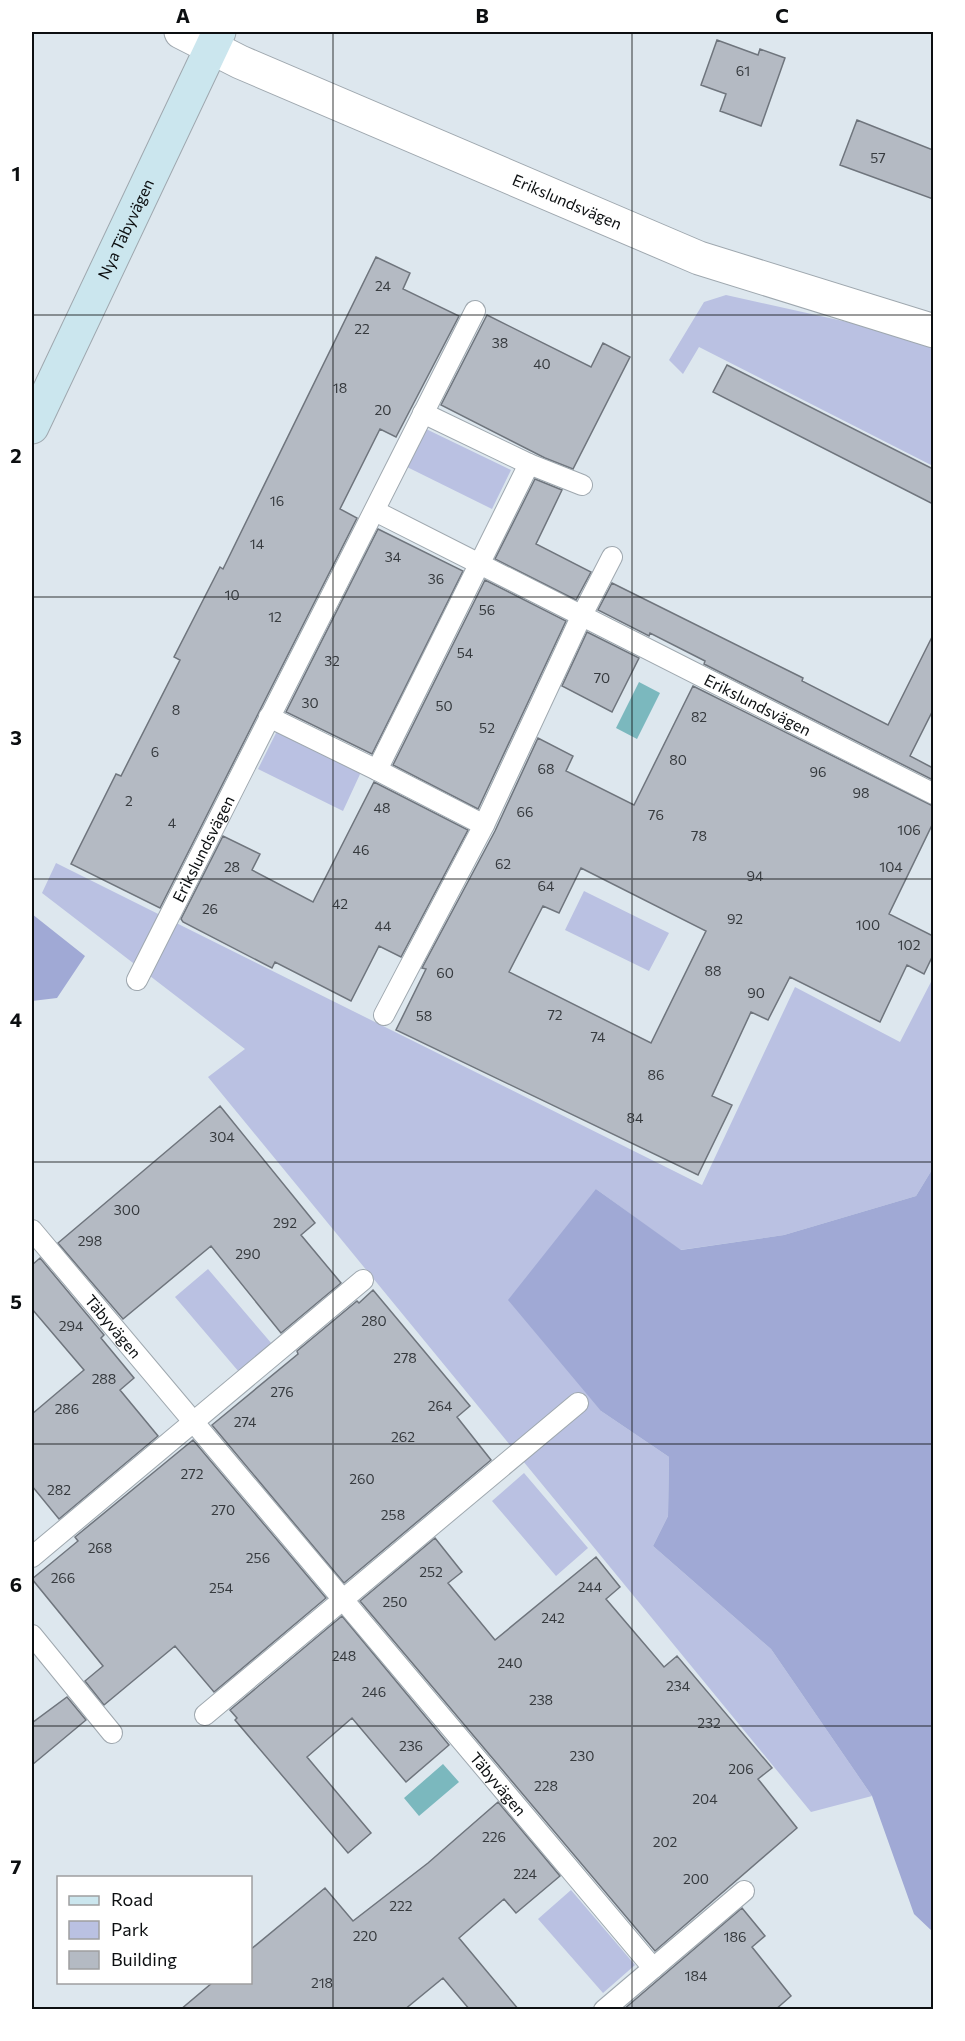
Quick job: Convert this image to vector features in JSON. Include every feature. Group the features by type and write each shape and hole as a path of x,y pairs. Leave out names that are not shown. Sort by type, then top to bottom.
{"main road":[{"name":"Nya Täbyvägen","path":"32,427 215,39"}],"street":[{"name":"Erikslundsvägen","path":"181,32 215,39 240,62 699,258 933,330"}],"lane":[{"name":"Erikslundsvägen","path":"136,980 475,311"},
{"path":"423,413 529,464 582,485"},
{"path":"377,770 481,565 529,464"},
{"name":"Erikslundsvägen","path":"375,511 581,618 933,794"},
{"path":"384,1015 484,825 612,557"},
{"path":"269,717 484,825"},
{"name":"Täbyvägen","path":"32,1230 653,1968"},
{"path":"32,1557 363,1280"},
{"path":"205,1715 578,1403"},
{"path":"32,1635 112,1734"},
{"path":"604,2010 744,1891"}],"green space":[{"path":"726,295 933,341 933,466 699,347 683,374 669,360 704,302"},
{"path":"426,429 511,470 492,509 407,467"},
{"path":"277,731 361,772 343,811 258,769"},
{"path":"56,863 702,1185 795,987 900,1042 933,978 933,1168 916,1196 784,1235 680,1250 596,1189 601,1411 669,1457 668,1516 653,1546 771,1649 872,1796 811,1812 208,1077 245,1049 42,893"},
{"path":"584,891 669,933 649,971 565,930"},
{"path":"208,1269 272,1344 239,1372 175,1297"},
{"path":"524,1473 588,1548 556,1576 492,1501"},
{"path":"571,1890 635,1965 603,1993 538,1919"}],"shaded area":[{"path":"639,682 660,693 637,739 616,728"},
{"path":"32,914 85,956 57,998 32,1001"},
{"path":"933,1168 933,1932 914,1914 872,1796 771,1649 653,1546 668,1516 669,1457 601,1411 508,1300 596,1189 681,1250 784,1235 916,1196"},
{"path":"443,1764 459,1782 419,1816 404,1798"}],"building":[{"path":"717,40 758,55 760,49 785,58 761,126 720,111 726,94 701,85"},
{"path":"857,120 933,150 933,199 840,165"},
{"path":"376,257 410,273 403,289 459,316 396,437 380,429 340,509 357,518 160,908 71,864 116,774 121,776 180,660 174,657 220,567 223,569"},
{"path":"487,315 591,367 603,343 630,357 573,469 545,458 441,405"},
{"path":"727,365 933,469 933,504 713,392"},
{"path":"535,479 562,490 536,544 591,572 576,600 495,559"},
{"path":"378,529 463,571 372,754 286,712"},
{"path":"485,580 566,621 478,809 393,765"},
{"path":"612,583 803,678 802,681 888,725 933,635 933,710 910,756 933,768 933,780 704,664 705,661 650,633 649,636 598,610"},
{"path":"587,632 639,658 612,712 562,686"},
{"path":"693,686 933,806 933,823 889,914 933,936 933,955 924,974 907,965 880,1022 790,977 768,1020 751,1012 712,1096 732,1105 698,1175 396,1030 426,969 422,968 495,831 538,738 573,756 566,771 634,805","holes":["581,868 706,931 651,1043 509,972 543,906 559,913"]},
{"path":"374,782 468,830 401,957 379,946 351,1001 275,962 272,968 183,922 181,919 223,836 260,854 252,870 313,902"},
{"path":"220,1106 315,1223 301,1235 341,1283 281,1333 211,1246 123,1319 58,1243"},
{"path":"40,1258 104,1335 101,1338 134,1378 120,1390 158,1436 59,1519 32,1486 32,1414 84,1370 32,1309 32,1265"},
{"path":"373,1290 470,1406 457,1417 491,1460 344,1583 212,1425 298,1354 297,1351"},
{"path":"193,1440 326,1598 214,1692 175,1646 104,1705 85,1681 103,1666 32,1579 78,1541 75,1537"},
{"path":"435,1538 462,1572 448,1583 495,1640 596,1557 620,1587 606,1599 664,1667 677,1656 772,1768 758,1779 797,1828 655,1951 360,1601"},
{"path":"342,1616 449,1745 406,1782 352,1718 307,1757 371,1833 348,1853 235,1720 237,1718 230,1710"},
{"path":"67,1697 86,1720 32,1765 32,1723"},
{"path":"498,1802 560,1876 516,1913 504,1899 459,1938 519,2010 470,2010 443,1978 404,2010 180,2010 211,1984 252,1984 252,1948 325,1888 353,1921 428,1863"},
{"path":"742,1908 765,1936 752,1947 791,1996 775,2010 623,2010"}]}
